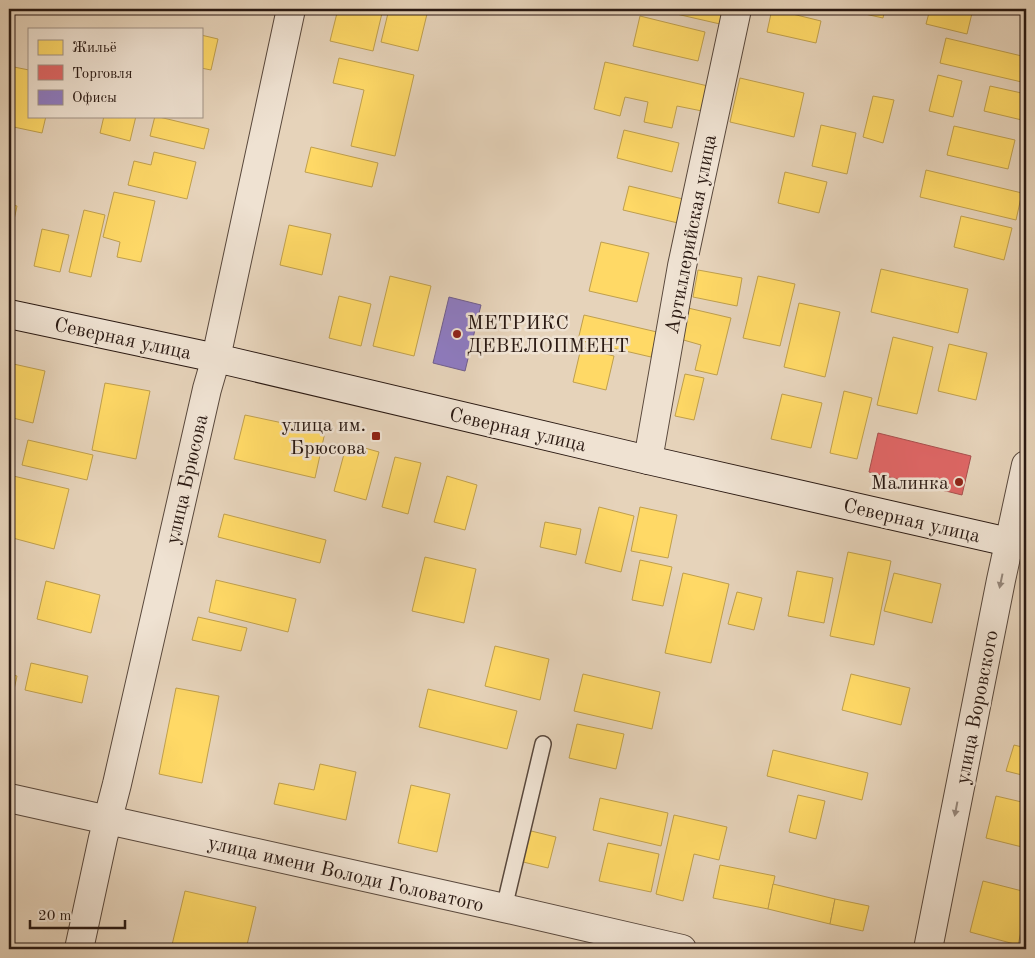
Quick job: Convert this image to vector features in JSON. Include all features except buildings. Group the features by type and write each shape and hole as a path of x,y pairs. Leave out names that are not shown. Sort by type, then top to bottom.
{"street":[{"name":"улица Брюсова","path":"80,949 202,409 216,358 291,9"},
{"name":"Артиллерийская улица","path":"648,460 682,266 737,9"},
{"name":"Северная улица","path":"9,314 216,358 648,460 1018,544"},
{"name":"улица Воровского","path":"928,949 1018,544 1026,465"},
{"name":"улица имени Володи Головатого","path":"9,798 682,949"}],"lane":[{"path":"504,908 543,744"}],"place":[{"name":"МЕТРИКС ДЕВЕЛОПМЕНТ","path":"457,334"},
{"name":"улица им. Брюсова","path":"376,436"},
{"name":"Малинка","path":"959,482"}]}
